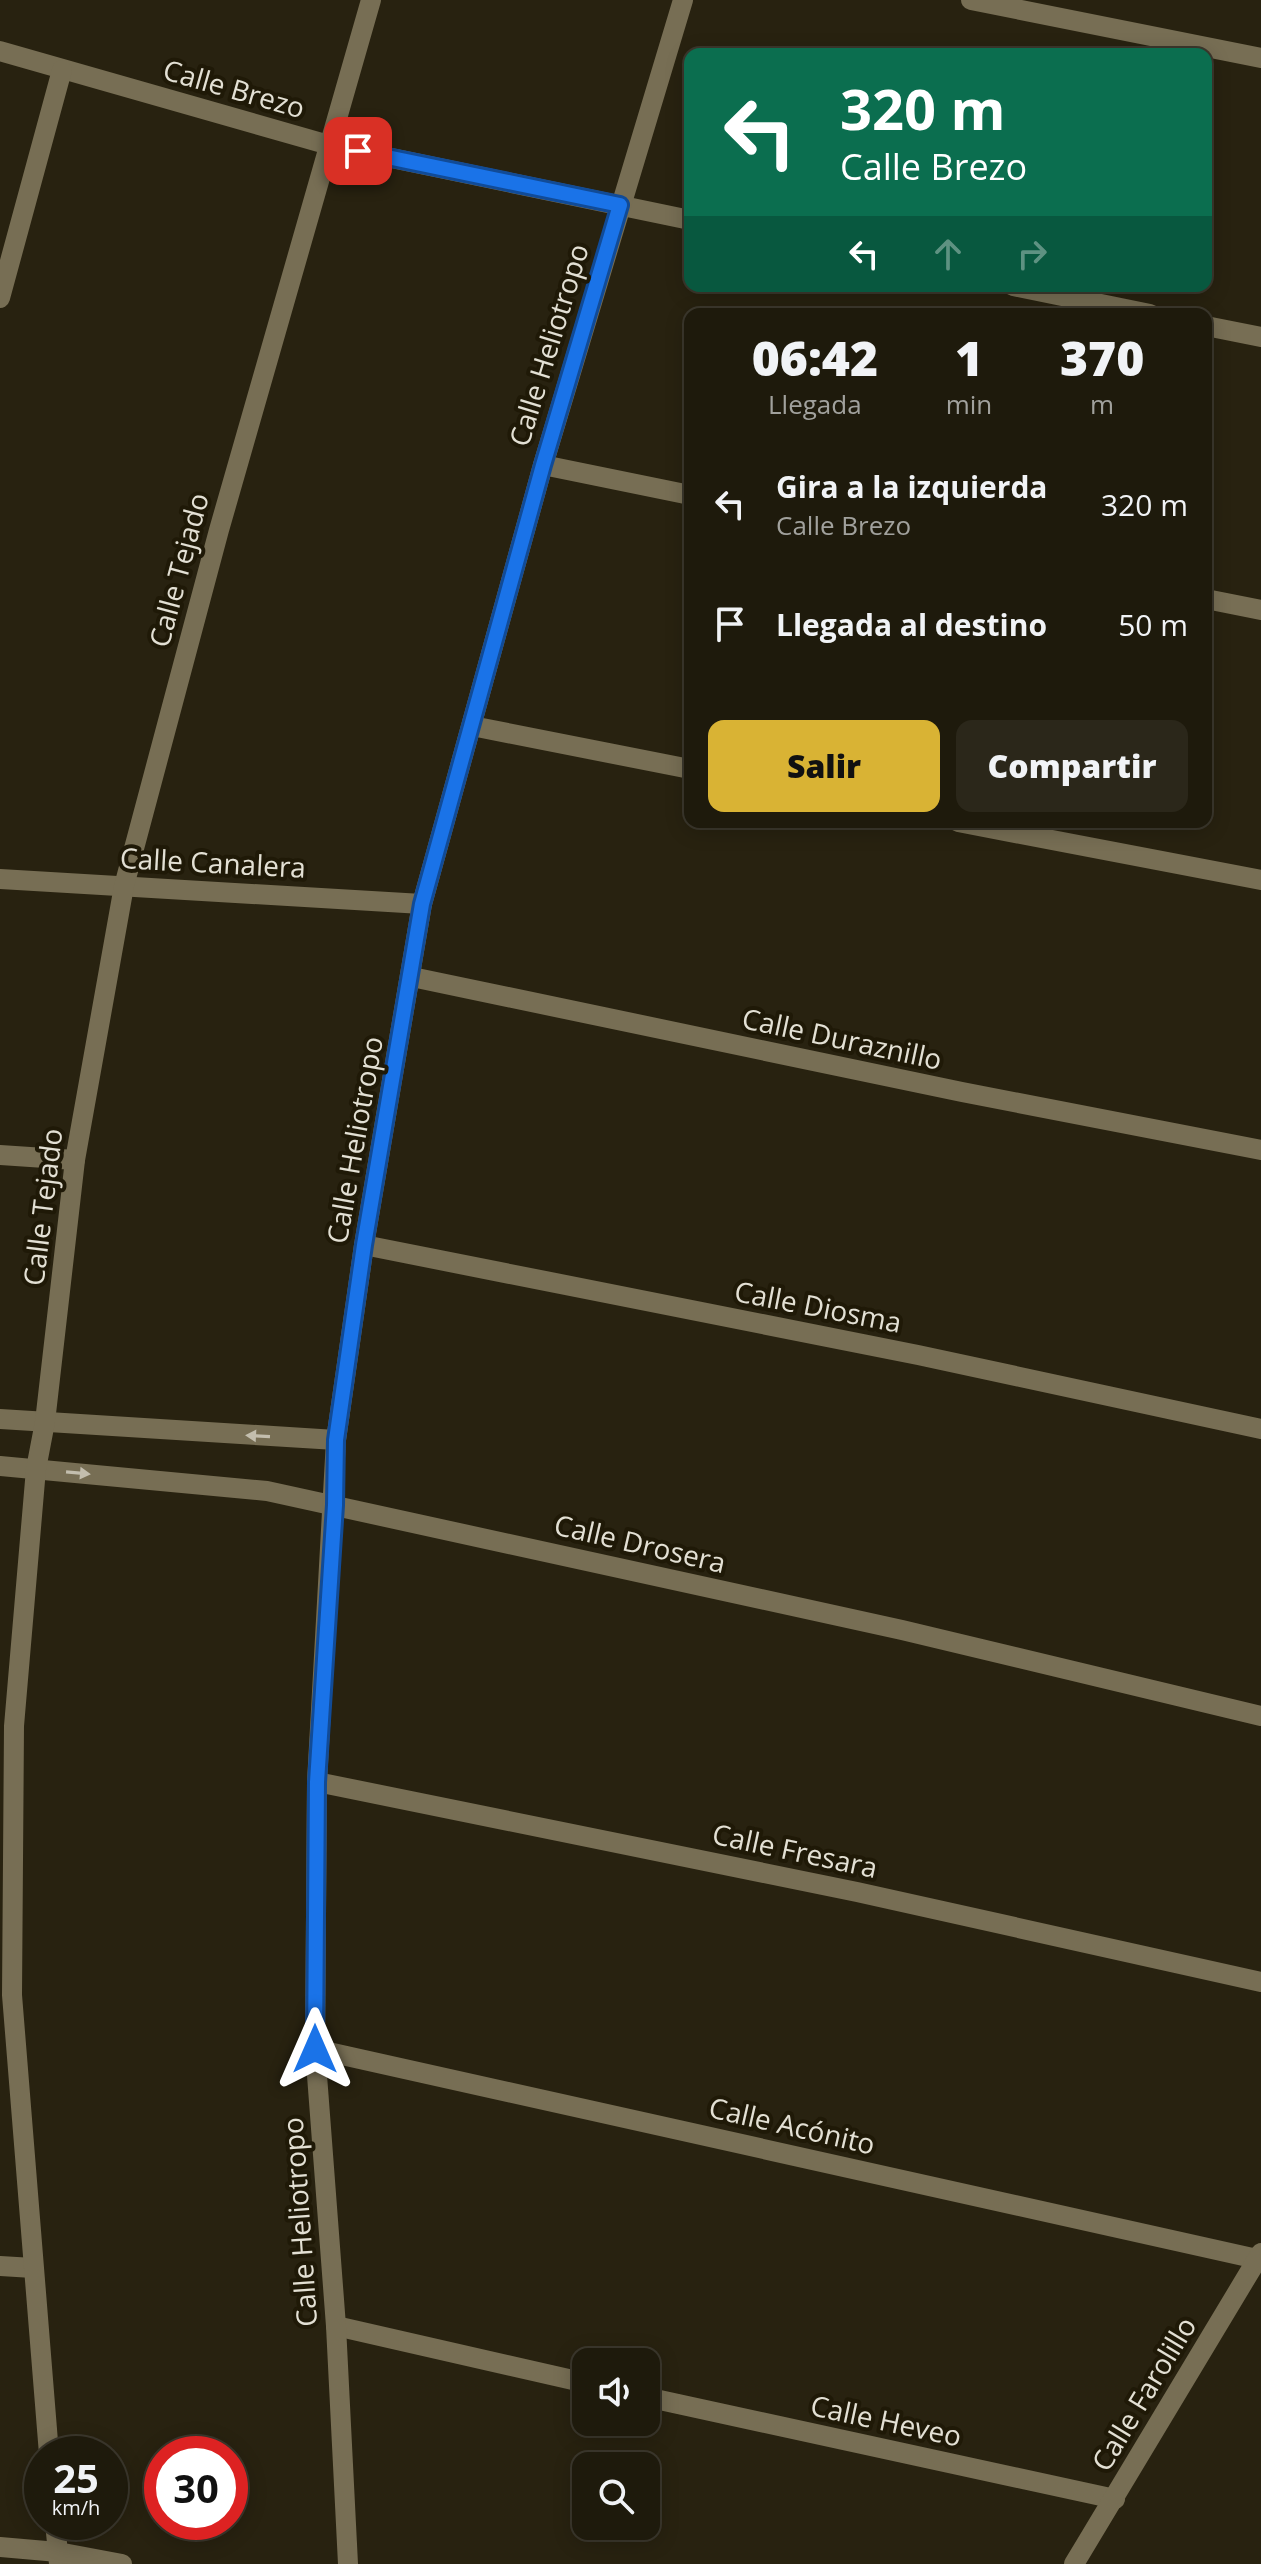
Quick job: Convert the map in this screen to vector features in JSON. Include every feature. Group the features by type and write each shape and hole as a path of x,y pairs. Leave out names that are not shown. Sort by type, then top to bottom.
{"street":[{"name":"Calle Tejado","path":"47,2436 6,1995 7,1726 75,1160 124,886 219,530 371,0"},
{"name":"Calle Heliotropo","path":"348,2564 336,2326 315,2049 317,1782 335,1505 336,1440 364,1245 422,904 543,465 683,0"},
{"path":"971,0 1211,48"},
{"path":"1212,48 1261,58"},
{"name":"Calle Brezo","path":"0,51 329,145 684,219"},
{"path":"0,298 62,70"},
{"path":"1042,292 1121,308"},
{"path":"1212,327 1261,337"},
{"path":"543,465 684,494"},
{"path":"1212,600 1261,610"},
{"path":"472,726 684,768"},
{"path":"989,828 1261,880"},
{"name":"Calle Canalera","path":"0,879 422,904"},
{"name":"Calle Duraznillo","path":"412,977 962,1092 1261,1150"},
{"path":"0,1155 75,1160"},
{"name":"Calle Diosma","path":"364,1245 903,1352 1261,1429"},
{"path":"0,1419 336,1440"},
{"name":"Calle Drosera","path":"0,1466 267,1491 902,1630 1261,1716"},
{"name":"Calle Fresara","path":"317,1782 857,1892 1261,1982"},
{"name":"Calle Acónito","path":"315,2049 1259,2256"},
{"name":"Calle Farolillo","path":"1074,2564 1259,2256"},
{"path":"0,2266 33,2268"},
{"path":"336,2326 572,2380"},
{"name":"Calle Heveo","path":"660,2400 1115,2499"},
{"path":"0,2547 58,2558 122,2564"}],"route":[{"path":"315,2049 317,1782 335,1505 336,1440 364,1245 422,904 543,465 620,205 358,151"}]}
